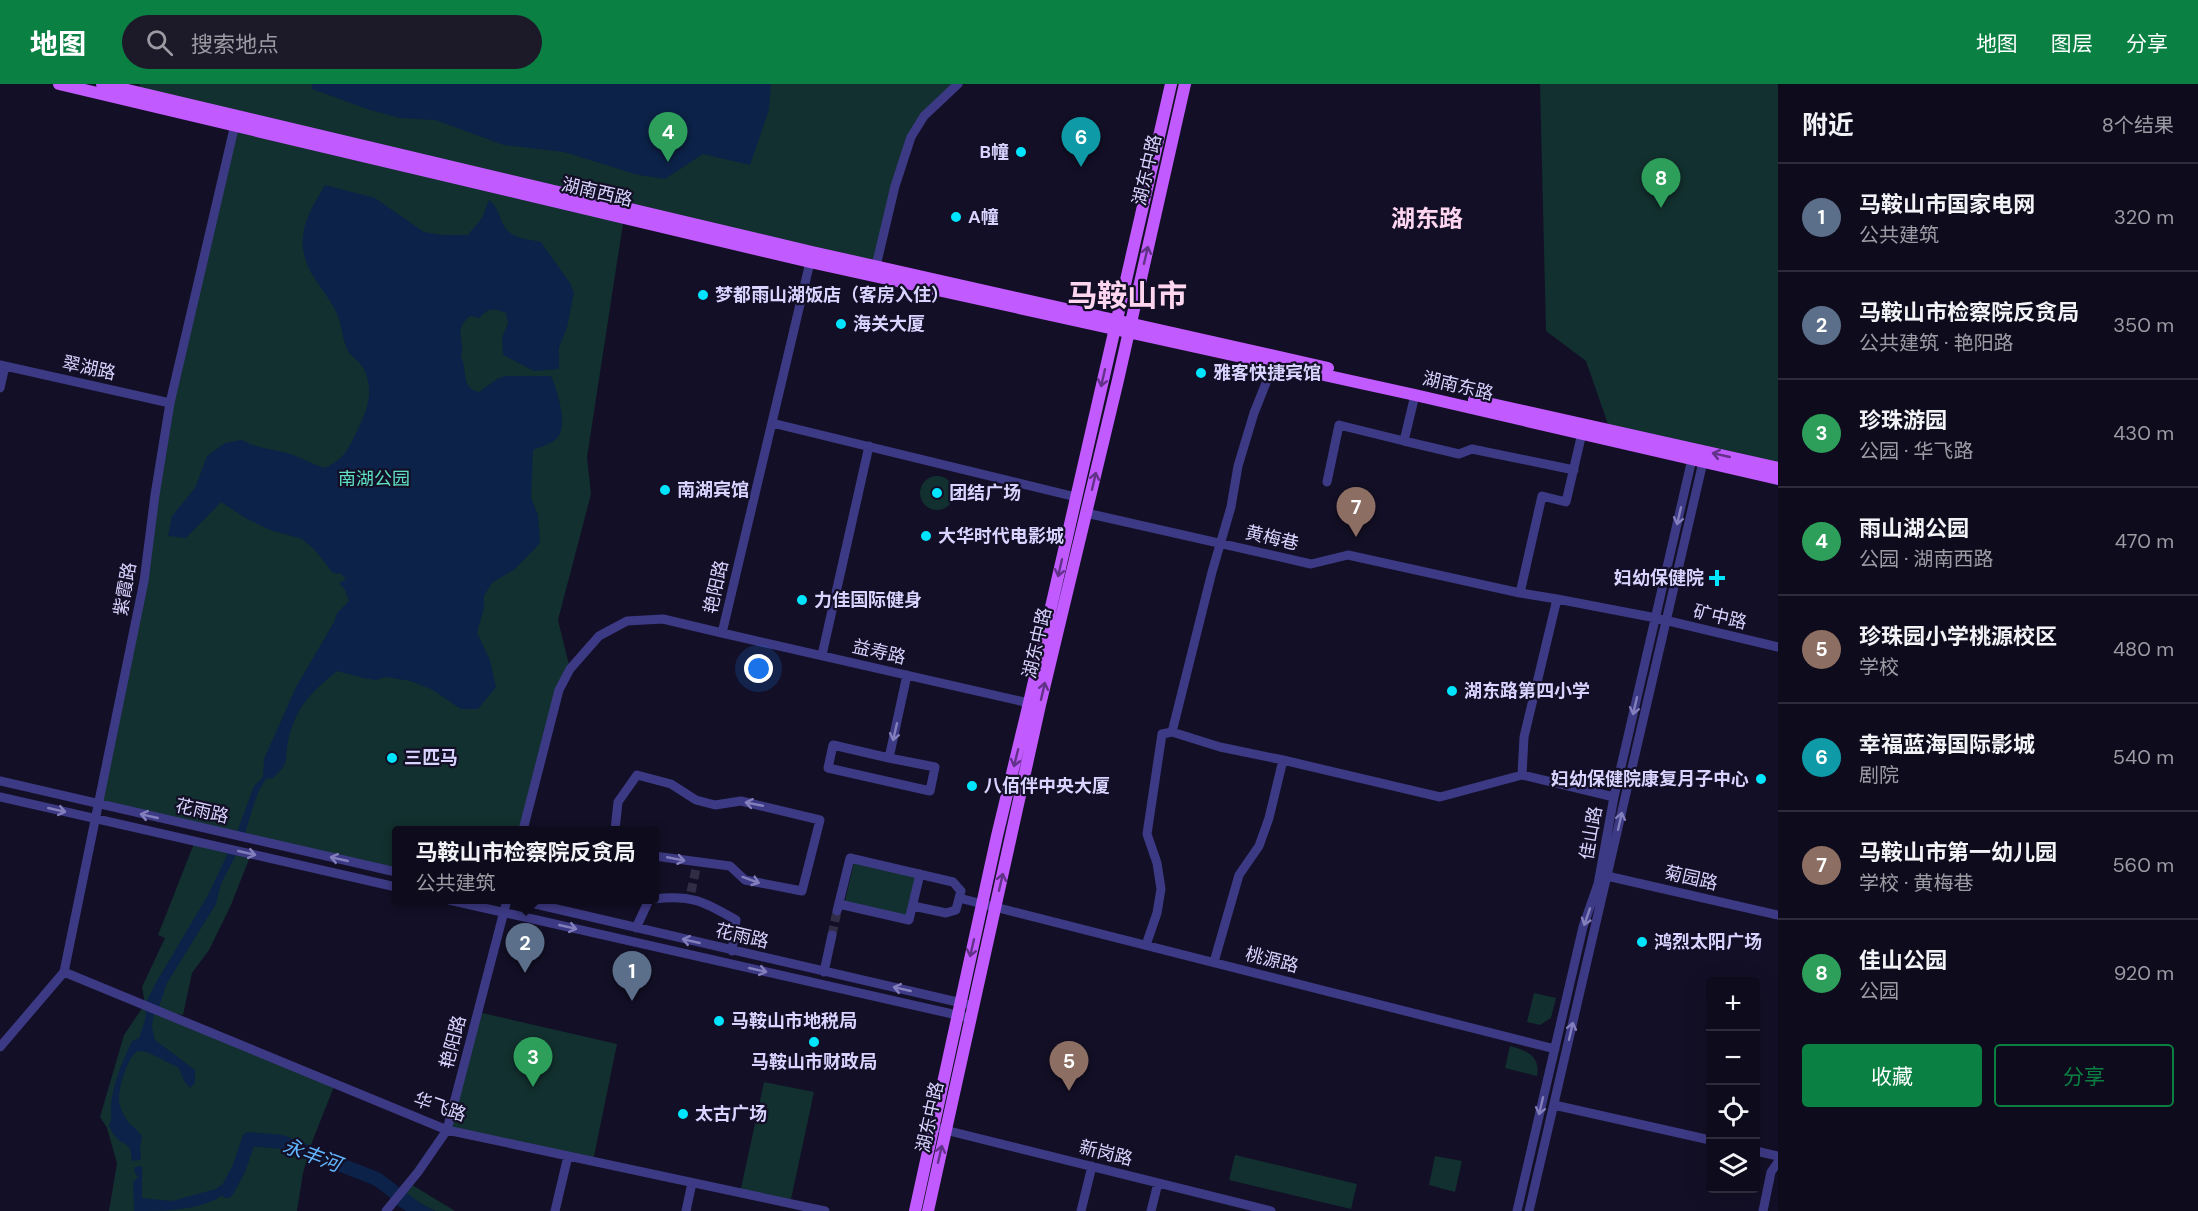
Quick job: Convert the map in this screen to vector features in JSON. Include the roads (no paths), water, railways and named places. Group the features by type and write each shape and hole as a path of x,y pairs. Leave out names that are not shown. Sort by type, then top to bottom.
{"main road":[{"name":"湖南西路","path":"59,84 236,120"},
{"name":"湖南西路","path":"102,84 236,120 811,257 1115,325"},
{"name":"湖东中路","path":"915,1211 956,1015 1171,84"},
{"name":"湖东中路","path":"928,1211 972,1005 1185,84"},
{"name":"湖南西路","path":"811,257 876,266 1115,325"},
{"path":"1115,325 1778,468"},
{"name":"湖南东路","path":"1129,328 1271,364 1778,479"}],"street":[{"path":"876,266 895,186 910,137 924,116 958,84"},
{"name":"紫霞路","path":"0,1047 64,972 144,581 170,403 236,120"},
{"name":"艳阳路","path":"524,826 559,690 570,669 599,636 627,621 663,619 722,633 811,257"},
{"path":"1172,732 1231,507 1238,466 1271,364"},
{"path":"0,388 2,366"},
{"name":"翠湖路","path":"2,366 170,403"},
{"path":"1404,441 1414,395"},
{"path":"772,423 1076,497"},
{"path":"1327,482 1339,425 1459,454 1472,449 1574,470"},
{"path":"1520,593 1542,496 1566,502 1582,434"},
{"path":"822,655 869,446"},
{"name":"佳山路","path":"1517,1211 1583,927 1598,884 1614,797 1656,618 1698,461"},
{"name":"佳山路","path":"1529,1211 1666,621 1698,461"},
{"name":"黄梅巷","path":"1086,513 1311,564 1348,555 1557,599"},
{"path":"1522,775 1524,737 1557,599 1656,618"},
{"name":"矿中路","path":"1656,618 1778,647"},
{"name":"益寿路","path":"722,633 1029,703"},
{"path":"889,758 907,675"},
{"path":"1146,945 1157,913 1161,889 1157,863 1147,834 1162,734 1172,732 1220,747 1440,796 1522,775 1614,797"},
{"path":"833,745 889,758 935,767 930,791 828,768 833,745"},
{"path":"1214,963 1239,875 1259,846 1269,818 1283,760"},
{"path":"616,826 618,802 637,775 671,784 696,800 715,805 741,801 820,820 802,891 746,880 730,866 716,863 697,866 659,856"},
{"name":"花雨路","path":"0,781 392,871"},
{"path":"0,797 392,886"},
{"path":"913,906 946,913 956,910 961,891 953,882 920,874 850,858 838,908 909,920 920,874"},
{"path":"1598,884 1607,876"},
{"name":"菊园路","path":"1607,876 1778,915"},
{"path":"659,897 690,896 736,920 732,951"},
{"name":"桃源路","path":"959,898 1555,1049"},
{"path":"467,904 970,1018"},
{"name":"艳阳路","path":"386,1211 418,1172 447,1130 506,904"},
{"name":"花雨路","path":"535,904 972,1005"},
{"path":"636,928 647,904"},
{"path":"824,972 832,935"},
{"name":"华飞路","path":"64,972 447,1130 825,1211"},
{"path":"1554,1105 1706,1139"},
{"name":"新岗路","path":"933,1126 1268,1211"},
{"path":"1760,1152 1778,1156"},
{"path":"555,1211 568,1156"},
{"path":"1763,1211 1771,1172 1778,1162"},
{"path":"1081,1211 1092,1166"},
{"path":"686,1211 692,1183"},
{"path":"1151,1211 1158,1183"}],"water":[{"path":"312,84 771,84 769,110 750,165 703,154 665,179 638,175 564,152 504,145 435,120 400,118 370,110 312,89"},
{"path":"325,185 375,198 424,232 442,235 468,235 482,218 489,200 496,207 509,232 520,238 541,242 570,283 574,293 567,328 559,347 559,369 534,371 503,355 502,338 508,323 506,313 495,309 489,310 479,318 470,316 465,321 461,331 461,357 469,387 479,392 505,376 551,376 562,415 562,424 556,439 533,450 531,497 538,515 540,543 515,569 492,583 484,596 484,608 477,633 490,660 496,687 478,709 461,709 431,689 410,681 386,677 376,680 337,671 313,692 301,707 292,726 285,763 273,778 266,779 262,784 244,837 236,835 254,786 263,777 264,759 296,687 337,613 349,601 345,590 339,583 346,579 341,574 333,573 314,549 302,539 270,530 247,519 221,502 186,538 168,536 172,516 195,488 207,456 225,443 242,440 255,446 291,454 325,468 345,453 361,423 367,407 369,383 362,366 347,349 337,314 310,270 304,254 305,226"},
{"path":"230,849 238,851 221,884 216,904 167,983 158,1010 145,1004 208,895"},
{"path":"146,1009 154,1012 152,1027 155,1040 195,1070 195,1083 190,1088 184,1081 179,1068 147,1052 137,1051 133,1055 124,1074 119,1101 126,1119 142,1137 141,1160 132,1161 129,1148 118,1139 109,1126 111,1104 119,1071 132,1041 139,1038"},
{"path":"142,1166 142,1198 172,1201 216,1189 221,1185 227,1191 209,1203 197,1206 172,1210 134,1211 133,1182 138,1177 134,1171 135,1167"},
{"path":"401,1193 435,1211 406,1211 393,1203"}],"waterway":[{"name":"永丰河","path":"227,1191 239,1168 249,1139 282,1142 377,1179 419,1211"}],"tunnel":[{"path":"691,892 696,869"},
{"path":"832,935 837,911"}],"place":[{"name":"B幢","path":"1021,152"},
{"name":"雨山湖公园","path":"668,162"},
{"name":"幸福蓝海国际影城","path":"1081,167"},
{"name":"佳山公园","path":"1661,208"},
{"name":"A幢","path":"956,217"},
{"name":"梦都雨山湖饭店（客房入住）","path":"703,295"},
{"name":"海关大厦","path":"841,324"},
{"name":"雅客快捷宾馆","path":"1201,373"},
{"name":"南湖宾馆","path":"665,490"},
{"name":"团结广场","path":"937,493"},
{"name":"大华时代电影城","path":"926,536"},
{"name":"马鞍山市第一幼儿园","path":"1356,537"},
{"name":"妇幼保健院","path":"1717,578"},
{"name":"力佳国际健身","path":"802,600"},
{"name":"湖东路第四小学","path":"1452,691"},
{"name":"三匹马","path":"392,758"},
{"name":"妇幼保健院康复月子中心","path":"1761,779"},
{"name":"八佰伴中央大厦","path":"972,786"},
{"name":"鸿烈太阳广场","path":"1642,942"},
{"name":"马鞍山市检察院反贪局","path":"525,973"},
{"name":"马鞍山市国家电网","path":"632,1001"},
{"name":"马鞍山市地税局","path":"719,1021"},
{"name":"马鞍山市财政局","path":"814,1042"},
{"name":"珍珠游园","path":"533,1087"},
{"name":"珍珠园小学桃源校区","path":"1069,1091"},
{"name":"太古广场","path":"683,1114"}],"district":[{"name":"湖东路","path":"1427,219"},
{"name":"马鞍山市","path":"1127,296"}],"park label":[{"name":"南湖公园","path":"374,479"}]}
